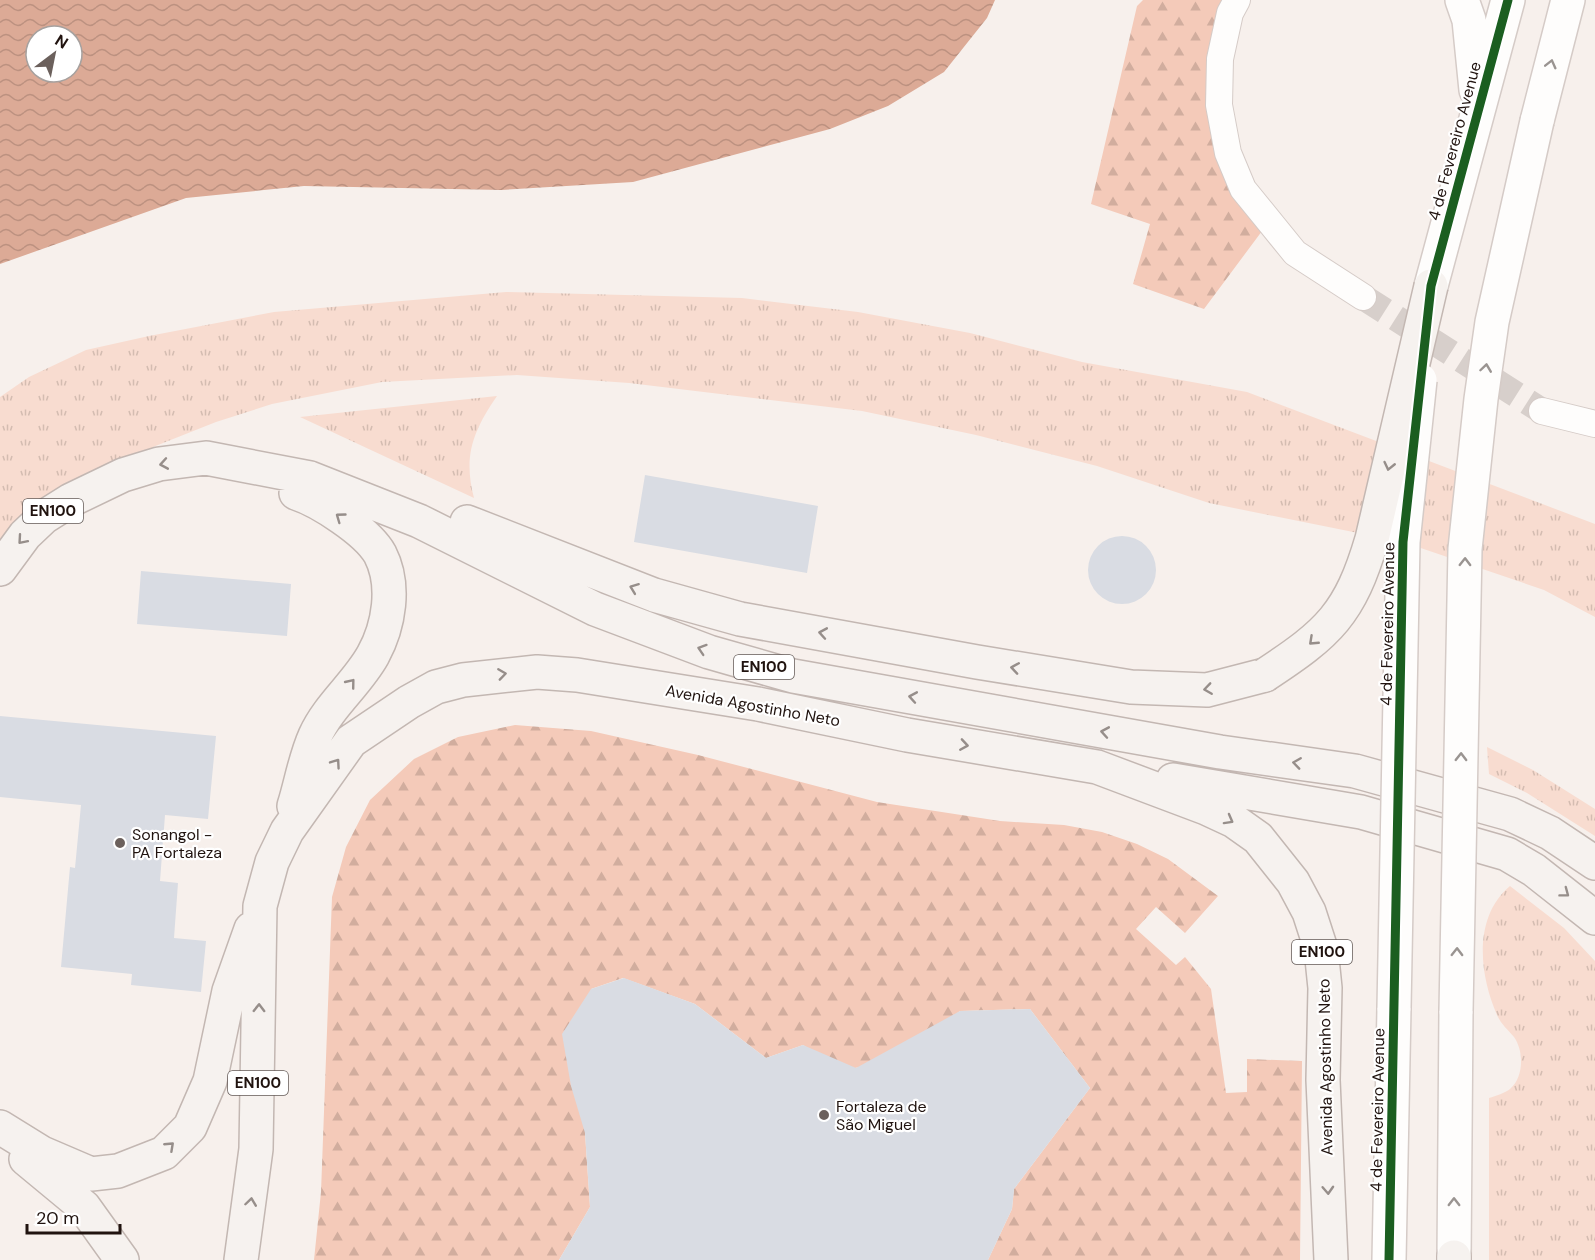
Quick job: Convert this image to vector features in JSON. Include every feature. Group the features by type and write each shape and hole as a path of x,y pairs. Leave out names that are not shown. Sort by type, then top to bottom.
{"main road":[{"path":"206,458 260,452 316,465 654,595 740,619 1131,687 1207,690 1265,675 1308,646 1349,601 1360,578 1372,539 1431,286"},
{"path":"206,458 305,496 334,512 354,527 380,554 390,592 385,631 372,657 333,705 314,737 287,831"},
{"name":"EN100","path":"0,569 25,535 44,517 71,500 123,476 159,464 206,458 310,478 419,521 595,609 655,634 709,652 793,676 1220,752 1355,771 1510,814 1550,833 1595,863"},
{"name":"Avenida Agostinho Neto","path":"242,1260 256,1149 260,906 272,862 287,831 351,741 375,723 436,687 511,673 577,675 713,696 907,735 1097,767 1206,808 1234,821 1258,838 1276,857 1293,882 1309,912 1321,949 1325,988 1323,1080 1331,1260"},
{"path":"1097,767 1361,812 1507,854 1534,870 1595,918"},
{"path":"0,1127 42,1153 91,1174 118,1170 164,1152 190,1127 210,1081 229,991 260,906"},
{"path":"0,1132 20,1154 84,1207 122,1260"}],"street":[{"path":"1237,0 1230,14 1220,58 1219,105 1228,153 1243,189 1295,253 1363,297"},
{"path":"1462,0 1469,20 1478,110"},
{"name":"4 de Fevereiro Avenue","path":"1389,1260 1403,542 1431,286 1508,0"},
{"path":"1454,1259 1456,1011 1465,549 1481,399 1492,322 1537,121 1568,0"},
{"path":"1542,411 1590,417"}],"green space":[{"path":"1143,0 1237,0 1219,105 1268,223 1204,309 1133,284 1150,224 1091,204 1137,6"},
{"path":"506,292 742,298 858,312 970,333 1082,362 1247,392 1595,524 1595,617 1544,590 1403,542 1209,503 1097,466 976,435 862,411 629,383 517,375 382,382 272,404 216,422 153,447 123,475 0,569 0,397 29,377 86,350 274,312"},
{"path":"497,396 472,444 470,469 474,498 300,417"},
{"path":"515,725 591,731 698,755 877,802 1000,821 1064,825 1102,832 1137,844 1168,859 1218,896 1185,933 1156,907 1136,929 1176,965 1185,957 1211,989 1226,1093 1247,1092 1247,1059 1302,1061 1300,1260 988,1260 1012,1209 1014,1189 1090,1088 1030,1009 960,1011 898,1060 844,1070 803,1045 766,1058 695,1004 623,978 591,989 585,1133 590,1207 559,1260 314,1260 321,1192 332,897 346,847 370,800 414,759 458,737"},
{"path":"1487,747 1533,770 1595,809 1595,836 1527,793 1489,774"},
{"path":"1510,886 1564,928 1595,961 1595,1260 1489,1260 1489,1098 1503,1093 1515,1084 1520,1071 1521,1056 1514,1037 1499,1018 1491,999 1483,964 1483,947 1490,913 1498,899"}],"water":[{"path":"0,0 995,0 987,18 944,72 888,106 830,129 633,182 501,190 304,186 186,198 0,264"}],"building":[{"path":"645,475 818,506 807,573 634,542"},
{"path":"1122,536 1135,538 1146,546 1154,557 1156,570 1154,583 1146,594 1135,602 1122,604 1109,602 1098,594 1090,583 1088,570 1090,557 1098,546 1109,538"},
{"path":"141,571 291,584 287,636 137,624"},
{"name":"Sonangol - PA Fortaleza","path":"0,716 216,736 208,819 165,815 160,881 178,883 174,938 206,941 201,992 131,985 132,974 61,967 70,867 75,868 81,805 0,797"},
{"name":"Fortaleza de São Miguel","path":"624,978 695,1004 766,1058 803,1045 856,1068 960,1011 1030,1009 1090,1088 1014,1189 1012,1209 988,1260 559,1260 590,1207 585,1133 571,1086 562,1034 591,989"}],"tunnel":[{"path":"1363,297 1542,411"}],"cycle path":[{"path":"1389,1260 1403,542 1431,286 1508,0"}],"place":[{"name":"Sonangol - PA Fortaleza","path":"120,843"},
{"name":"Fortaleza de São Miguel","path":"824,1115"}]}
